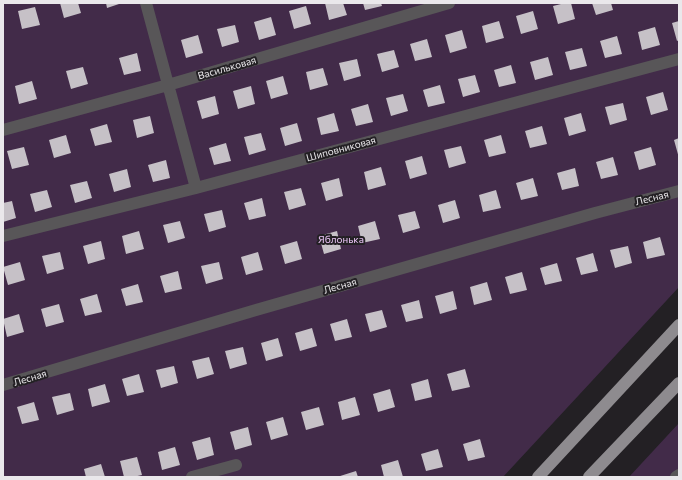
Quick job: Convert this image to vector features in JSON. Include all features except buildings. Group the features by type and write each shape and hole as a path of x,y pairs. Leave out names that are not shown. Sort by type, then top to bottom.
{"main road":[{"path":"538,477 679,325"},
{"path":"589,477 679,383"}],"street":[{"path":"146,3 196,188"},
{"name":"Васильковая","path":"3,130 168,85 449,3"},
{"name":"Шиповниковая","path":"3,236 196,188 679,59"},
{"name":"Лесная","path":"3,386 264,308 595,212 679,191"},
{"path":"192,477 236,465"}],"green space":[{"name":"Яблонька","path":"3,3 679,3 679,287 503,477 3,477"},
{"path":"679,423 679,477 629,477"}]}
